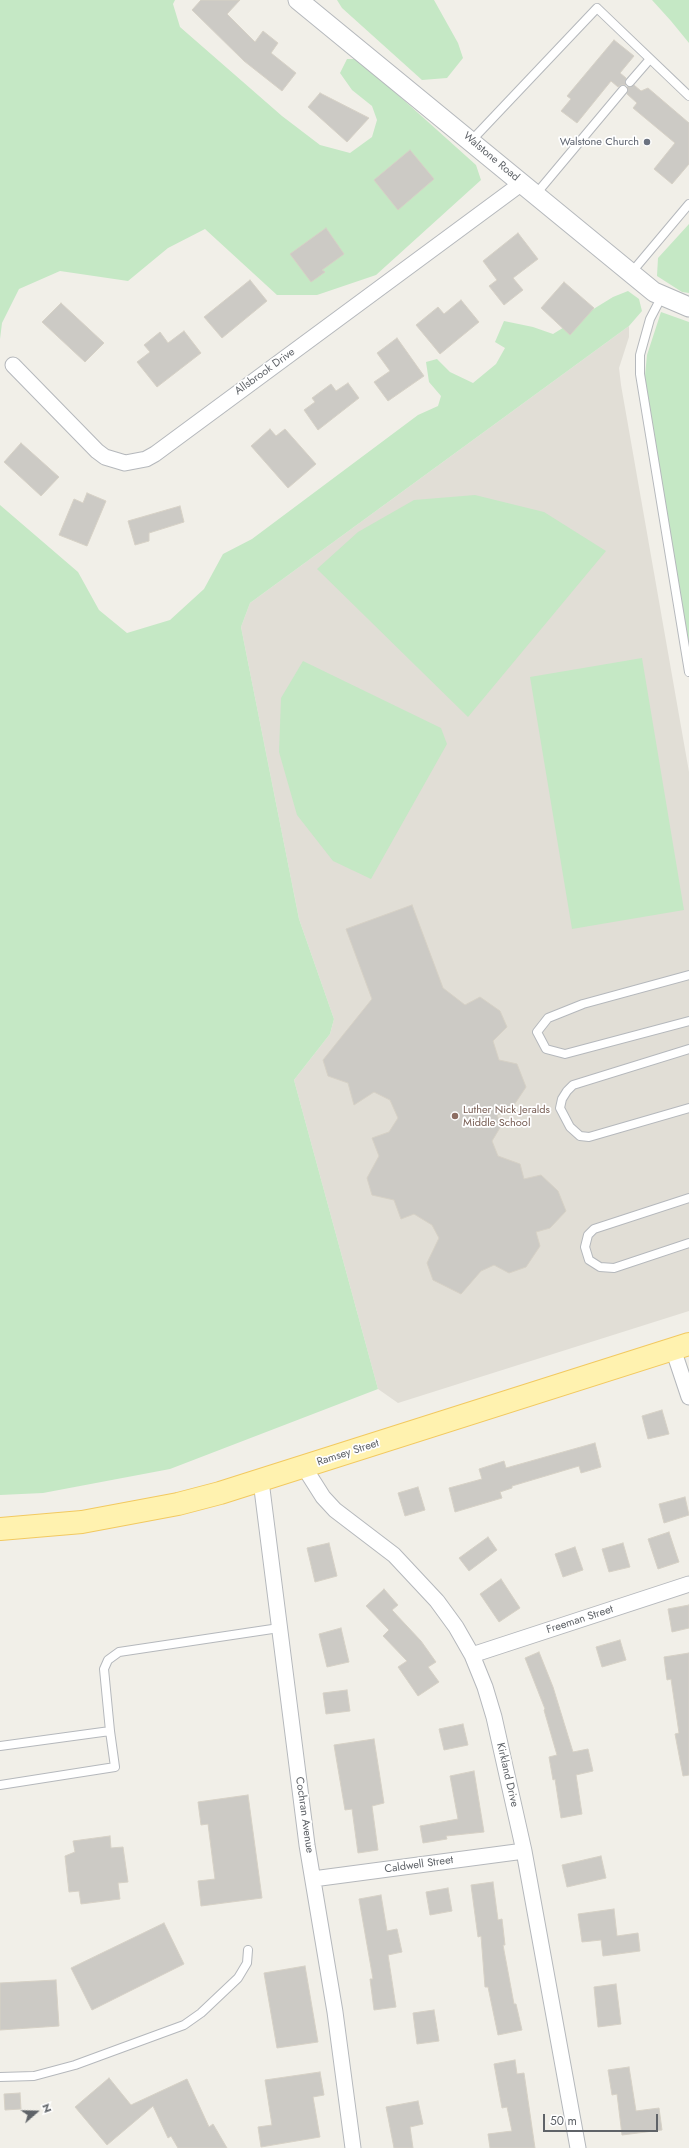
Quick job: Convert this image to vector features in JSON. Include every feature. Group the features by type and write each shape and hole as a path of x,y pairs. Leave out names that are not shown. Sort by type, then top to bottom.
{"main road":[{"name":"Ramsey Street","path":"0,1529 75,1522 130,1514 178,1504 261,1481 681,1346"}],"street":[{"name":"Walstone Road","path":"298,0 654,292 689,307"},
{"name":"Allsbrook Drive","path":"13,365 97,451 105,457 125,463 146,459 529,189"},
{"path":"681,1346 689,1397"},
{"name":"Kirkland Drive","path":"304,1467 323,1497 335,1510 394,1555 417,1577 442,1608 472,1655 485,1687 494,1717 524,1851 578,2148"},
{"name":"Cochran Avenue","path":"261,1481 313,1879 335,2012 353,2148"},
{"name":"Freeman Street","path":"472,1655 689,1584"},
{"name":"Caldwell Street","path":"313,1879 524,1851"}],"lane":[{"path":"471,141 597,8 689,96"},
{"path":"630,82 650,59"},
{"path":"529,189 623,90"},
{"path":"631,273 689,204"},
{"path":"662,296 650,319 640,355 640,374 689,672"},
{"path":"689,975 583,1004 548,1018 537,1032 546,1049 565,1054 689,1021"},
{"path":"689,1049 573,1085 564,1094 560,1108 570,1127 580,1136 589,1137 689,1108"},
{"path":"689,1198 594,1229 588,1236 585,1247 589,1260 600,1267 614,1268 689,1243"},
{"path":"0,1785 115,1767 104,1669 108,1660 119,1652 279,1628"},
{"path":"0,1746 110,1731"},
{"path":"0,2077 34,2076 75,2065 184,2025 201,2013 238,1978 247,1963 248,1950"}],"shaded area":[{"path":"629,326 629,337 619,368 621,385 689,772 689,1311 398,1403 378,1389 294,1080 330,1034 334,1019 299,919 241,627 250,603"}],"green space":[{"path":"0,0 175,0 173,4 180,27 282,116 320,145 350,153 372,137 377,120 372,106 352,90 340,73 347,59 358,59 476,165 481,180 376,275 317,295 277,295 205,229 168,248 128,281 60,271 19,289 2,323 0,339"},
{"path":"337,0 434,0 458,43 463,58 447,78 422,80 342,8"},
{"path":"652,0 689,0 689,43 671,21"},
{"path":"689,224 689,293 682,292 657,276 658,258"},
{"path":"628,291 639,299 642,311 629,326 250,603 241,627 299,919 334,1019 330,1034 294,1080 378,1389 170,1469 43,1493 0,1495 0,505 78,572 99,610 127,633 170,620 204,589 223,554 252,539 418,415 438,406 441,396 429,382 426,362 437,359 450,372 473,383 496,364 505,348 495,342 504,321 533,327 553,334 613,297"},
{"path":"661,312 689,322 689,646 644,386 647,355"},
{"path":"475,495 544,512 606,551 468,717 317,569 358,532 414,500"},
{"path":"642,658 684,910 572,929 530,677"},
{"path":"303,661 441,728 447,744 371,879 333,861 297,815 279,752 281,698"}],"building":[{"path":"201,0 240,0 227,14 255,42 263,31 278,43 271,53 296,73 282,91 244,61 192,10"},
{"path":"614,40 634,56 620,73 626,78 626,85 621,85 618,87 611,81 577,123 561,111 571,99 567,96"},
{"path":"634,85 641,91 648,88 689,123 689,164 672,184 654,169 675,143 633,108 637,103 627,94 627,87"},
{"path":"320,93 369,118 347,142 308,107"},
{"path":"410,150 434,179 398,210 374,180"},
{"path":"326,228 344,254 322,270 325,272 311,282 290,254"},
{"path":"518,233 538,259 513,278 523,290 504,305 489,286 497,280 483,261"},
{"path":"250,280 267,301 222,338 204,317"},
{"path":"564,282 594,308 570,335 541,308"},
{"path":"461,300 479,322 440,354 416,325 438,307 444,314"},
{"path":"61,303 104,343 85,362 42,322"},
{"path":"184,331 201,353 157,387 137,362 150,352 144,345 160,332 168,343"},
{"path":"397,338 424,376 388,401 374,382 390,371 377,353"},
{"path":"348,383 359,398 318,430 304,410 315,402 312,398 331,384 336,391"},
{"path":"270,429 276,436 285,429 316,464 288,488 251,446"},
{"path":"21,443 59,477 41,496 4,462"},
{"path":"87,493 106,501 87,546 59,535 74,499 83,503"},
{"path":"180,506 184,522 149,533 149,541 135,545 128,521"},
{"path":"412,905 443,988 465,1005 480,997 500,1011 507,1027 493,1041 499,1060 517,1064 526,1087 510,1111 497,1115 501,1126 492,1141 498,1156 520,1164 524,1179 541,1175 558,1191 566,1211 550,1228 536,1232 540,1246 526,1267 509,1273 494,1265 481,1271 461,1294 433,1280 427,1263 439,1238 432,1225 414,1214 401,1219 394,1200 372,1195 367,1178 379,1156 372,1138 389,1132 398,1118 390,1100 374,1092 354,1105 348,1083 328,1076 323,1060 372,999 346,929"},
{"path":"662,1410 669,1434 648,1439 642,1416"},
{"path":"595,1443 601,1467 581,1473 579,1466 512,1486 512,1488 500,1492 502,1498 455,1512 449,1488 482,1479 479,1469 504,1461 506,1468"},
{"path":"418,1487 425,1510 405,1516 398,1493"},
{"path":"685,1497 689,1515 664,1523 659,1504"},
{"path":"669,1532 679,1562 658,1569 648,1539"},
{"path":"488,1537 497,1550 469,1571 459,1558"},
{"path":"329,1543 337,1576 315,1582 307,1548"},
{"path":"623,1543 630,1567 609,1572 602,1549"},
{"path":"575,1547 583,1570 563,1577 555,1554"},
{"path":"501,1579 520,1608 499,1622 480,1594"},
{"path":"384,1589 398,1605 392,1610 421,1641 436,1662 428,1667 439,1682 418,1696 398,1667 407,1661 383,1636 389,1630 366,1606"},
{"path":"689,1605 689,1628 672,1632 668,1609"},
{"path":"341,1628 349,1662 327,1667 319,1634"},
{"path":"620,1640 626,1660 602,1667 596,1647"},
{"path":"539,1652 553,1687 573,1752 588,1749 593,1771 576,1775 582,1814 561,1818 555,1779 553,1780 549,1757 557,1755 544,1710 545,1709 525,1658"},
{"path":"689,1653 689,1775 683,1776 675,1734 679,1733 671,1679 667,1680 664,1657"},
{"path":"347,1690 350,1711 326,1714 323,1693"},
{"path":"463,1724 468,1745 444,1750 439,1729"},
{"path":"374,1739 384,1803 372,1806 378,1850 358,1853 352,1809 345,1810 334,1745"},
{"path":"474,1771 484,1832 446,1836 447,1839 423,1843 420,1826 458,1819 450,1776"},
{"path":"248,1795 262,1898 201,1906 198,1881 215,1879 208,1824 201,1825 198,1802"},
{"path":"110,1836 111,1848 123,1847 128,1882 118,1883 120,1899 81,1904 79,1891 69,1892 65,1856 75,1852 73,1841"},
{"path":"601,1856 606,1878 567,1887 562,1865"},
{"path":"493,1882 498,1920 502,1919 505,1945 503,1945 514,2004 516,2004 522,2030 498,2035 488,1987 485,1987 481,1936 478,1937 471,1885"},
{"path":"448,1888 452,1911 430,1915 426,1892"},
{"path":"381,1895 387,1931 397,1929 402,1952 388,1955 396,2007 374,2010 370,1979 373,1979 359,1899"},
{"path":"614,1909 617,1936 638,1933 640,1951 603,1956 601,1940 582,1942 578,1914"},
{"path":"164,1923 184,1964 92,2010 71,1968"},
{"path":"305,1966 318,2042 277,2048 264,1973"},
{"path":"56,1980 59,2026 0,2030 0,1983"},
{"path":"616,1984 621,2024 598,2027 594,1987"},
{"path":"434,2010 439,2041 417,2044 413,2013"},
{"path":"515,2060 517,2074 524,2073 535,2148 490,2148 488,2134 512,2131 507,2107 502,2108 494,2064"},
{"path":"629,2067 636,2111 659,2108 662,2130 622,2135 617,2094 612,2095 608,2070"},
{"path":"320,2072 324,2095 313,2097 320,2137 261,2147 258,2127 272,2125 265,2080"},
{"path":"109,2078 131,2105 187,2079 209,2127 213,2124 227,2148 178,2148 171,2136 168,2138 153,2106 107,2145 75,2107"},
{"path":"20,2093 21,2109 5,2110 4,2094"},
{"path":"418,2101 423,2124 410,2127 413,2148 394,2148 386,2107"}],"place":[{"name":"Walstone Church","path":"647,142"},
{"name":"Luther Nick Jeralds Middle School","path":"455,1116"}]}
